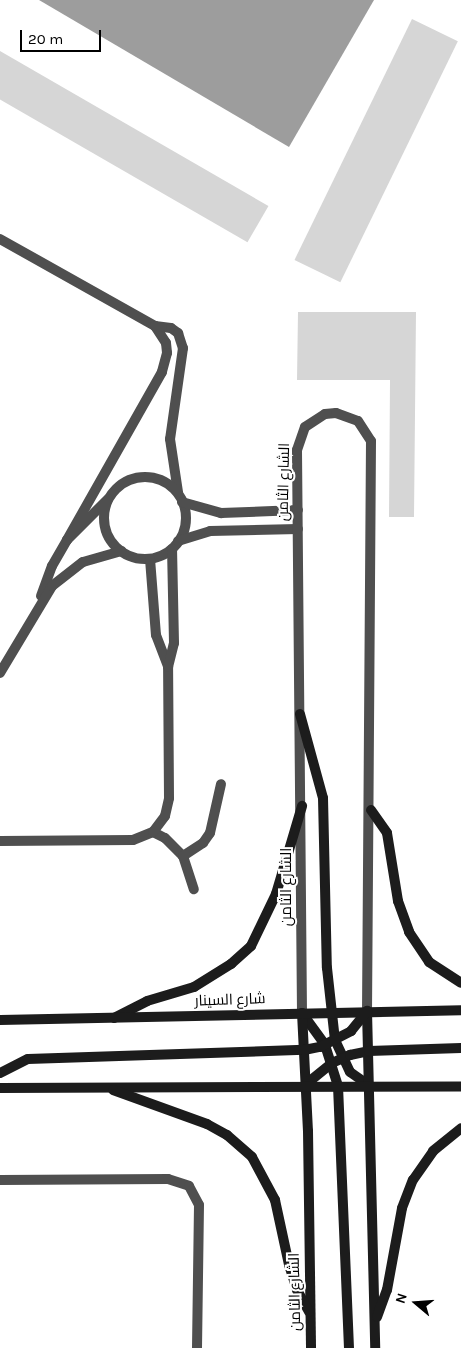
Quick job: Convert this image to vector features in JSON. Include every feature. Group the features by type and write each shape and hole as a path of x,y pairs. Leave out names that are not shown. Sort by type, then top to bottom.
{"street":[{"path":"0,239 155,326 171,328 182,340 170,439 186,522 175,545 174,644 168,667 169,798 165,816 153,832 133,840 0,841"},
{"path":"40,602 46,577 166,363 166,343 155,326"},
{"name":"الشارع الثامن","path":"311,1348 302,1013 302,806 297,450 305,427 325,414 348,415 358,421 371,441 371,810 367,1012 375,1348"},
{"path":"67,540 109,499 116,489 136,478 160,479 180,498 228,513 298,510"},
{"path":"109,499 104,513 105,528 111,541 121,551 130,556 150,559 175,545 210,531 298,529"},
{"path":"0,673 40,602 52,586 75,568 101,556 121,551"},
{"path":"150,559 158,644 168,667"},
{"path":"300,714 323,798 327,968 333,1013 330,1042"},
{"path":"183,856 203,843 210,833 220,784"},
{"path":"112,1019 147,1001 194,987 231,964 251,946 276,894 302,806"},
{"path":"371,810 387,833 398,901 409,932 429,962 461,983"},
{"path":"153,832 165,838 183,856 194,889"},
{"name":"شارع السينار","path":"0,1020 461,1010"},
{"path":"0,1073 28,1059 304,1050 330,1042 351,1031 367,1012"},
{"path":"302,1013 330,1042 337,1061 349,1348"},
{"path":"305,1085 337,1061 369,1051 461,1048"},
{"path":"337,1061 370,1087"},
{"path":"0,1088 305,1085 370,1087 461,1086"},
{"path":"105,1087 191,1116 227,1135 252,1157 275,1200 289,1265 297,1290 310,1314"},
{"path":"375,1323 387,1290 402,1208 412,1180 433,1150 461,1128"},
{"path":"0,1180 168,1179 189,1186 199,1205 197,1348"}],"shaded area":[{"path":"39,0 374,0 289,147"},
{"path":"412,19 458,41 340,282 295,260"},
{"path":"0,51 268,206 247,242 0,99"},
{"path":"298,312 416,312 414,517 389,517 390,380 297,380"}]}
